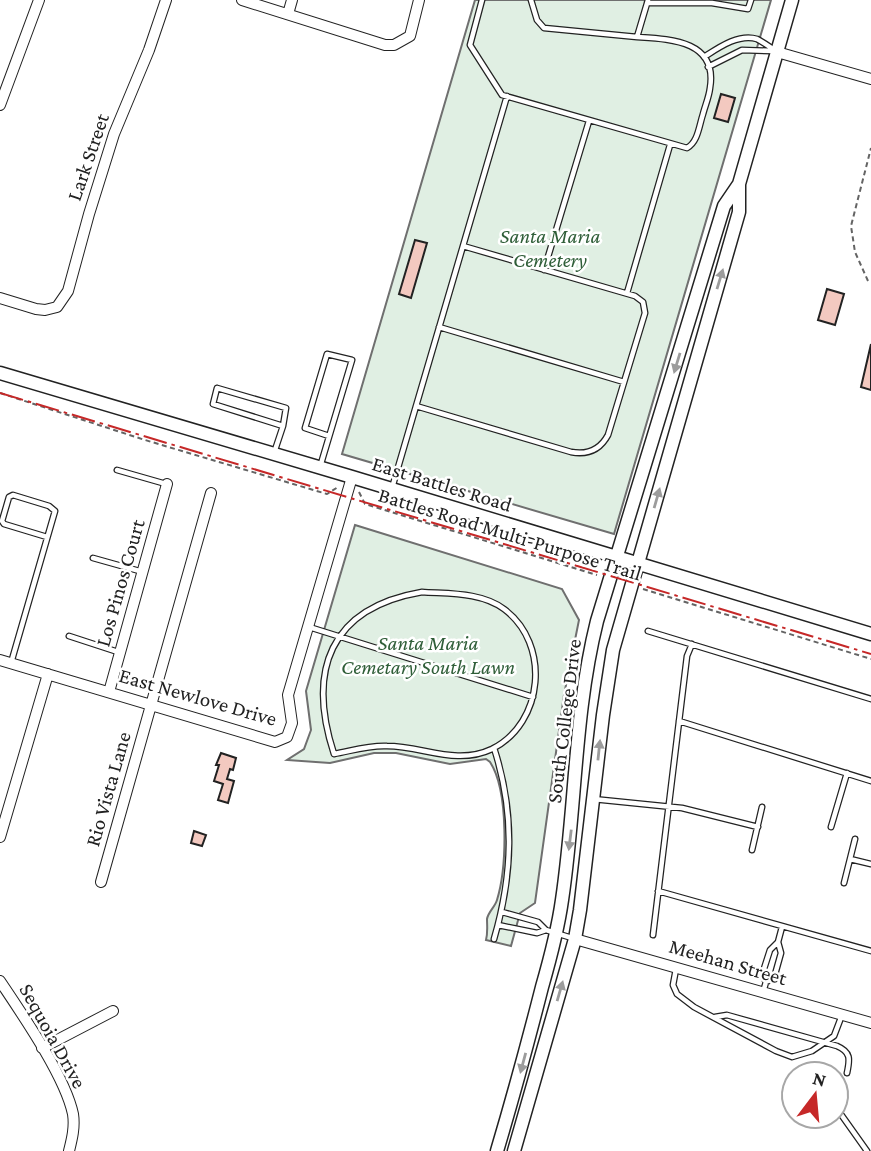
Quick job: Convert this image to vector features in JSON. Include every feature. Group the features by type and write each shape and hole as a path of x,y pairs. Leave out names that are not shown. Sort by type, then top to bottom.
{"street":[{"path":"0,105 39,0"},
{"name":"Lark Street","path":"0,298 45,310 57,307 68,291 114,134 149,50 166,0"},
{"path":"242,0 385,45 401,42 410,36 419,0"},
{"path":"288,14 292,0"},
{"name":"South College Drive","path":"514,1151 575,939 607,682 638,563 739,212 739,184 792,0"},
{"path":"777,52 871,79"},
{"name":"South College Drive","path":"497,1151 532,1027 551,931 562,902 584,680 597,621 724,206 739,184"},
{"name":"East Battles Road","path":"0,373 871,634"},
{"name":"East Newlove Drive","path":"0,660 275,742 287,737 292,723 288,695 352,477"},
{"name":"Los Pinos Court","path":"109,692 167,484"},
{"name":"Rio Vista Lane","path":"101,882 211,493"},
{"path":"0,837 48,674"},
{"name":"Meehan Street","path":"575,939 676,968 765,987 871,1023"},
{"name":"Sequoia Drive","path":"0,981 43,1048 69,1098 73,1115 69,1151"},
{"path":"43,1048 113,1011"}],"lane":[{"path":"482,0 470,45 502,95 670,145 687,148 694,142 710,88 708,67 704,57 694,48 676,40 544,28 537,20 531,0"},
{"path":"637,37 647,1 712,3 748,9 751,0"},
{"path":"704,57 728,43 755,38 777,52"},
{"path":"708,67 742,50 777,52"},
{"path":"392,489 507,96"},
{"path":"544,270 589,121"},
{"path":"626,293 670,145"},
{"path":"416,406 581,454 592,451 605,441 624,382 645,306 639,297 463,246"},
{"path":"439,327 624,382"},
{"path":"320,467 330,436 352,360 327,354 305,428 330,436"},
{"path":"274,453 282,426 286,408 217,388 213,404 282,426"},
{"path":"117,470 167,484"},
{"path":"11,663 55,511 49,506 13,495 9,497 2,521 4,524 47,537"},
{"path":"93,558 144,572"},
{"path":"422,592 484,599 504,609 527,637 537,669 533,697 518,726 508,738 494,748 477,754 460,757 386,746 334,754 326,729 322,697 326,667 340,637 357,617 375,604 396,597 422,592"},
{"path":"308,627 533,697"},
{"path":"648,631 871,699"},
{"path":"69,636 121,652"},
{"path":"653,935 687,656 692,644"},
{"path":"679,721 871,780"},
{"path":"494,748 506,790 510,831 502,912 494,939"},
{"path":"831,827 847,773"},
{"path":"593,799 681,808 758,827"},
{"path":"752,850 762,807"},
{"path":"844,883 855,839"},
{"path":"850,859 871,864"},
{"path":"658,891 871,951"},
{"path":"502,912 538,922 551,931 575,939"},
{"path":"498,925 537,933 551,931"},
{"path":"765,987 762,975 770,950 778,942 782,927"},
{"path":"765,987 774,978 781,953 778,942"},
{"path":"676,968 673,985 677,994 713,1017 792,1057 813,1051 834,1036 842,1015"},
{"path":"713,1017 727,1015 826,1042 844,1049 850,1060"},
{"path":"850,1127 867,1151"}],"path":[{"path":"868,281 855,252 851,226 871,148"},
{"name":"Battles Road Multi-Purpose Trail","path":"0,393 145,440 327,494 352,477 365,504 610,578"},
{"name":"Battles Road Multi-Purpose Trail","path":"632,585 871,659"}],"green space":[{"name":"Santa Maria Cemetery","path":"475,0 771,0 614,534 342,454"},
{"name":"Santa Maria Cemetary South Lawn","path":"355,525 562,589 579,620 564,695 535,903 520,913 511,946 486,940 487,919 496,903 500,886 504,849 501,791 490,762 486,759 450,764 396,753 374,753 330,763 287,760 304,749 311,730 306,691"}],"building":[{"path":"721,94 735,98 728,122 714,118"},
{"path":"415,240 427,243 411,298 399,294"},
{"path":"827,289 844,294 835,325 818,320"},
{"path":"871,344 871,390 861,387"},
{"path":"221,753 236,758 227,779 234,781 228,803 218,800 223,784 214,781"},
{"path":"194,831 206,835 202,846 191,843"}],"power":[{"path":"0,393 871,654"}]}
